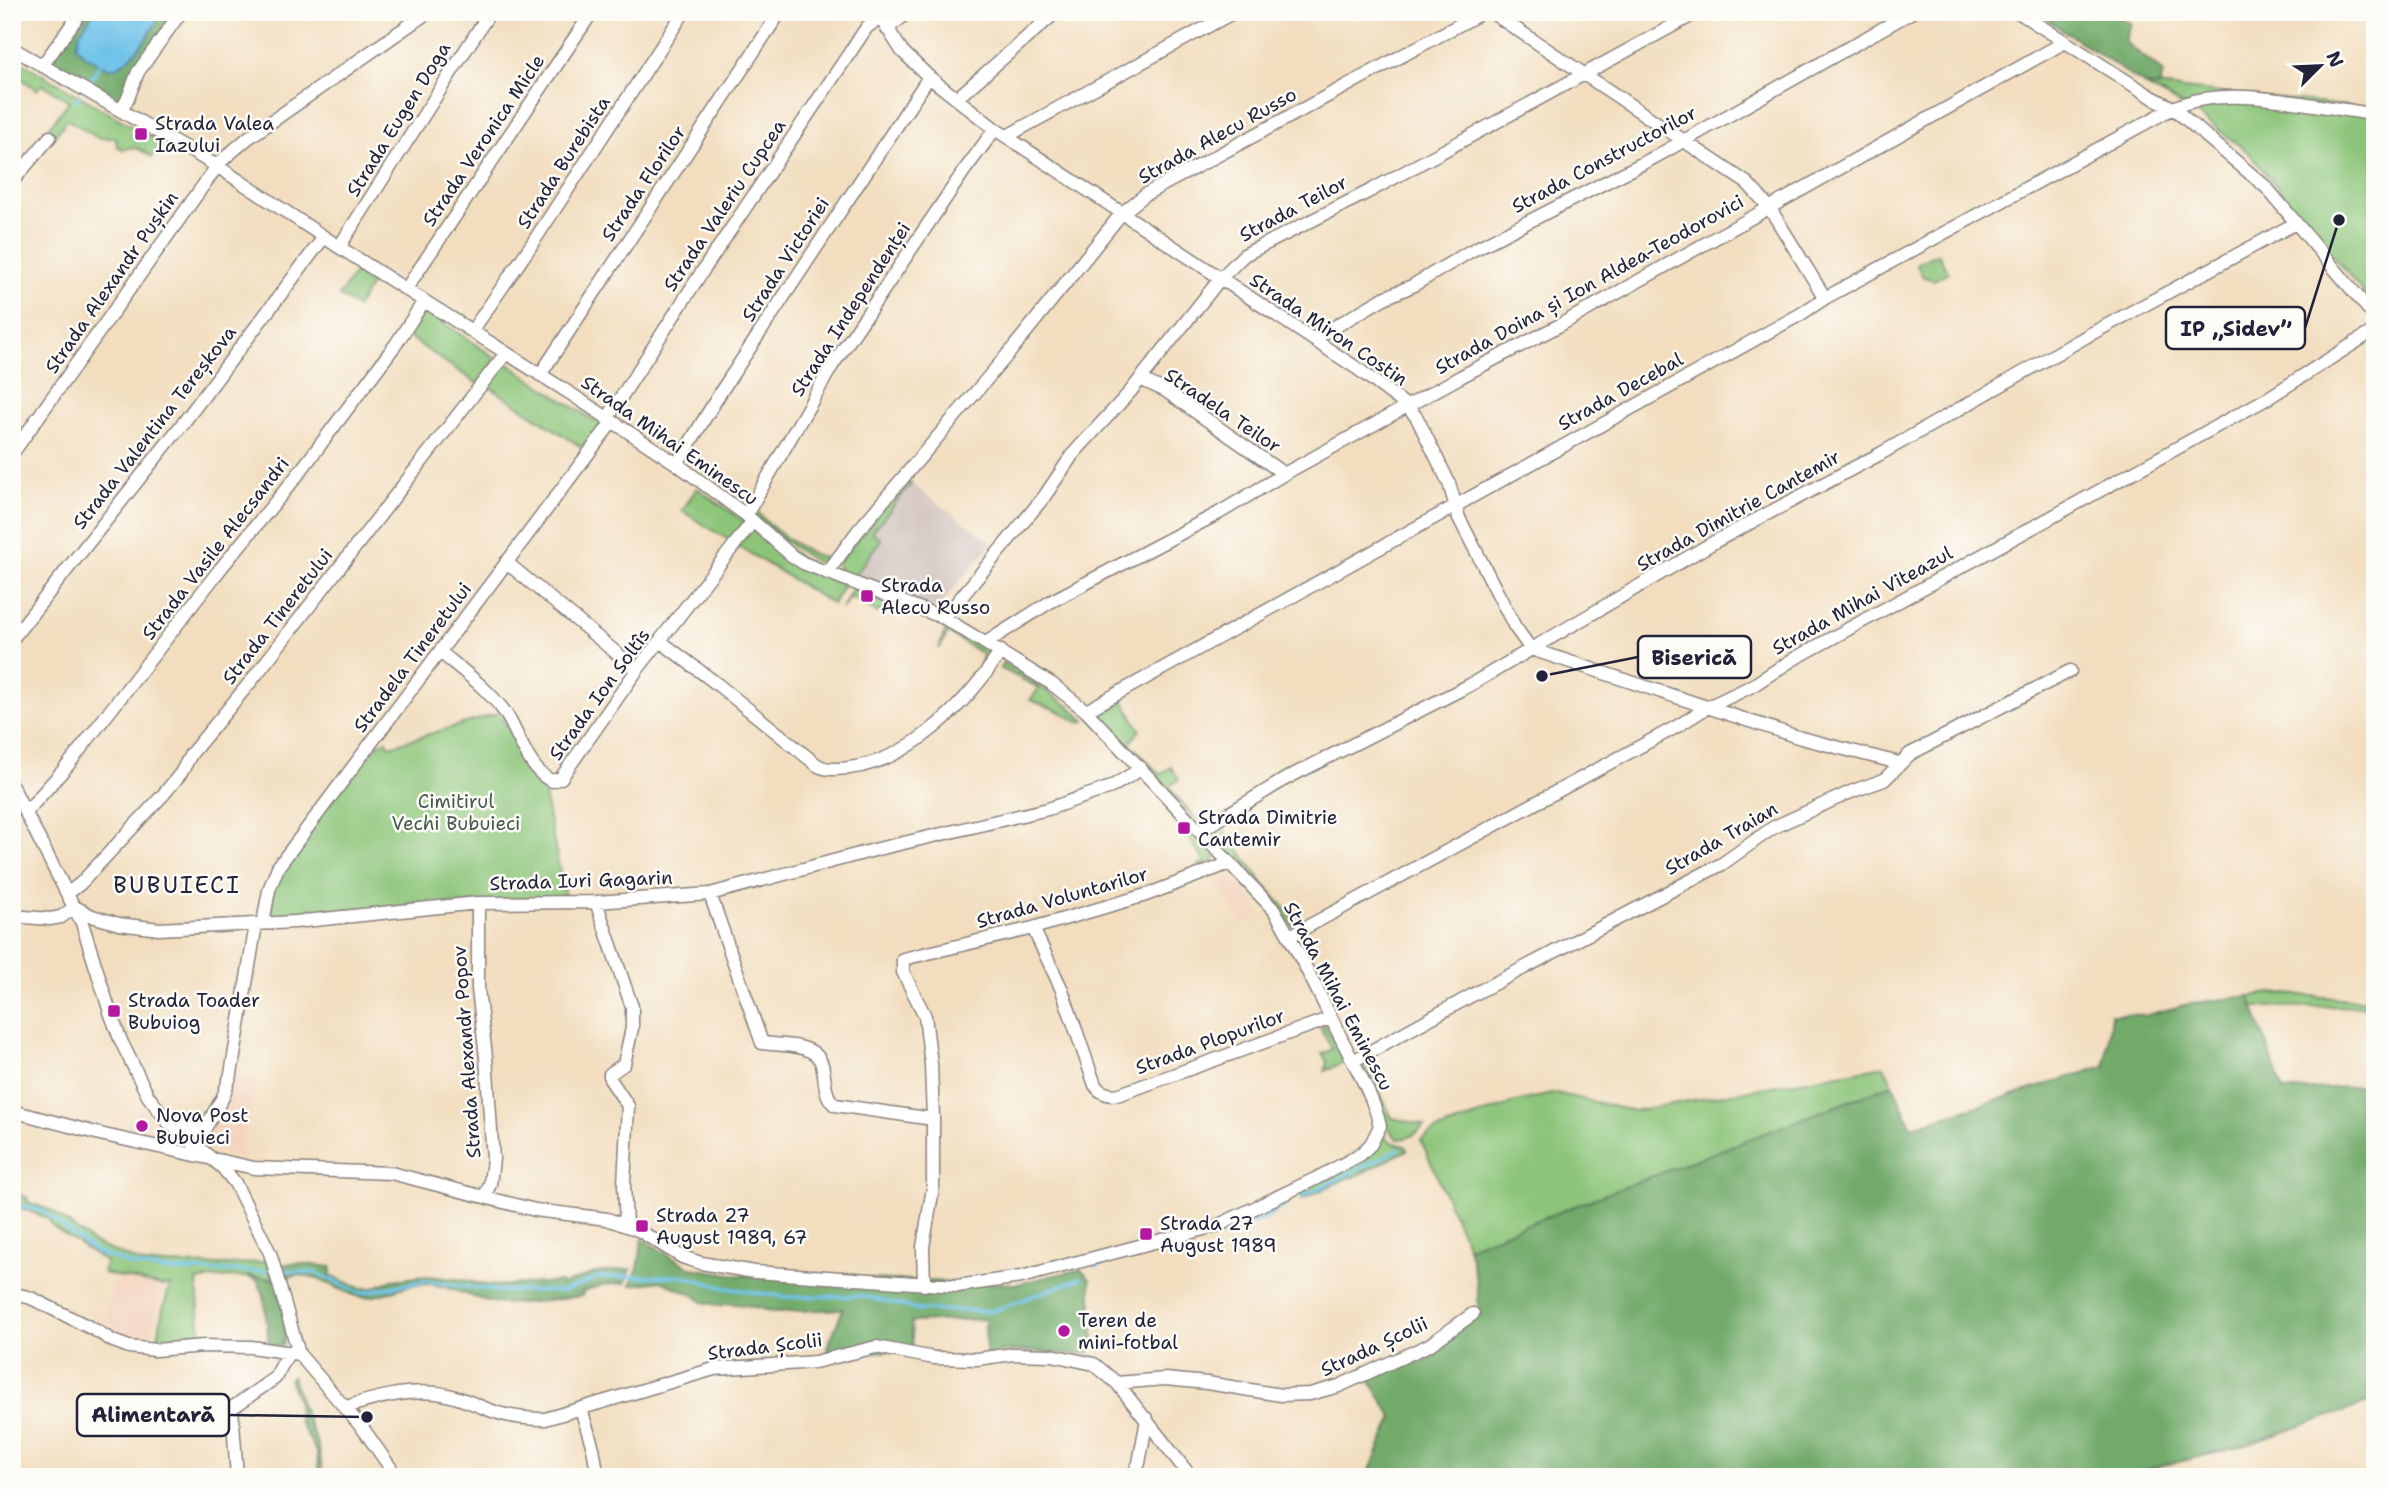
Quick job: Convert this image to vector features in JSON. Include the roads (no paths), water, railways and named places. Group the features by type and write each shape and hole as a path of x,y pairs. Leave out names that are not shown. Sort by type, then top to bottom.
{"street":[{"path":"42,66 80,12"},
{"path":"121,111 138,72 181,12"},
{"name":"Strada Alexandr Pușkin","path":"12,454 217,166 248,138 428,12"},
{"name":"Strada Eugen Doga","path":"339,247 490,12"},
{"name":"Strada Veronica Micle","path":"406,289 592,12"},
{"name":"Strada Burebista","path":"472,331 684,12"},
{"name":"Strada Florilor","path":"540,375 780,12"},
{"name":"Strada Valeriu Cupcea","path":"610,420 698,278 867,27 908,12"},
{"path":"957,98 1056,12"},
{"path":"1007,136 1234,12"},
{"name":"Strada Alecu Russo","path":"827,573 1121,214 1146,194 1483,12"},
{"path":"1492,12 1747,183 1769,207 1825,298"},
{"name":"Strada Teilor","path":"944,618 1044,496 1073,454 1140,379 1220,279 1244,255 1368,192 1698,12"},
{"name":"Strada Constructorilor","path":"1314,339 1469,252 1594,190 1912,12"},
{"path":"2018,12 2173,108 2266,187 2375,317"},
{"name":"Strada Miron Costin","path":"881,20 902,51 929,77 995,129 1359,369 1407,406 1417,418 1436,453 1459,518 1515,627 1531,649"},
{"name":"Strada Doina și Ion Aldea-Teodorovici","path":"986,642 1050,603 1219,513 1407,406 1560,325 2065,43"},
{"name":"Strada Mihai Eminescu","path":"12,48 217,166 610,420 677,464 750,518 803,563 944,618 1052,684 1086,711 1274,910 1290,936 1376,1107 1380,1126 1371,1144 1360,1155 1317,1178 1219,1225 1021,1277 957,1286 924,1285"},
{"name":"Strada Victoriei","path":"677,464 722,390 929,77"},
{"name":"Strada Decebal","path":"1086,711 1801,314 1825,298 2173,108 2206,98 2246,97 2372,113"},
{"path":"2372,113 2375,134"},
{"name":"Strada Independenței","path":"750,518 839,354 995,129"},
{"path":"12,182 50,137"},
{"name":"Strada Dimitrie Cantemir","path":"1200,831 1287,778 1470,685 1716,541 1880,454 2089,335 2296,223"},
{"name":"Strada Valentina Tereșkova","path":"12,639 192,412 324,237"},
{"name":"Strada Vasile Alecsandri","path":"26,812 68,765 221,568 296,477 396,344 424,301"},
{"name":"Strada Mihai Viteazul","path":"1290,936 1676,727 1708,707 1752,686 1792,660 2269,398 2375,330"},
{"name":"Strada Tineretului","path":"68,892 89,874 181,773 191,754 252,680 506,354"},
{"name":"Stradela Teilor","path":"1140,379 1166,391 1284,474"},
{"name":"Stradela Tineretului","path":"169,1123 204,1130 223,1097 231,1074 259,924 278,867 610,420"},
{"name":"Strada Ion Soltîs","path":"440,652 504,710 532,761 545,778 552,781 561,778 750,518"},
{"path":"506,562 637,670"},
{"path":"660,641 817,765 834,769 870,763 919,739 940,724 975,690 1002,651"},
{"path":"1531,649 1801,738 1899,763"},
{"name":"Strada Traian","path":"1353,1061 1722,863 1774,827 1884,780 1910,754 2070,671"},
{"name":"Strada Iuri Gagarin","path":"75,907 92,916 119,924 159,929 259,924 478,903 596,902 710,894 878,849 1048,809 1111,787 1141,769"},
{"path":"12,786 75,907 104,997 121,1041 148,1096 169,1123 223,1168 235,1183 270,1253 294,1353 346,1407 397,1477"},
{"name":"Strada Voluntarilor","path":"933,1119 931,1064 925,1016 903,972 902,959 1032,928 1146,895 1230,863"},
{"path":"12,1111 166,1150 254,1168 391,1173 535,1210 607,1219 638,1230 682,1257 701,1263 755,1272 848,1277 924,1285 923,1247 933,1188 933,1119 835,1105 829,1101 824,1089 820,1059 814,1053 805,1049 762,1043 710,894"},
{"path":"596,902 632,1007 632,1028 624,1064 610,1074 610,1079 628,1106 624,1184 626,1225"},
{"name":"Strada Alexandr Popov","path":"478,903 478,989 493,1160 491,1184 485,1196"},
{"path":"12,917 61,918 75,907"},
{"name":"Strada Plopurilor","path":"1032,928 1062,990 1095,1085 1101,1092 1120,1094 1331,1018"},
{"path":"12,1293 31,1298 129,1347 155,1350 204,1346 251,1347 294,1353"},
{"name":"Strada Școlii","path":"1117,1383 1164,1379 1281,1395 1310,1394 1339,1387 1429,1345 1473,1314"},
{"name":"Strada Școlii","path":"346,1407 389,1394 436,1393 500,1414 545,1419 714,1369 815,1362 876,1347 934,1358 977,1360 1013,1354 1052,1355 1094,1364 1117,1383 1191,1477"},
{"path":"237,1477 232,1408 275,1378 294,1353"},
{"path":"581,1409 593,1448 598,1477"},
{"path":"1132,1477 1139,1463 1147,1419"}],"water":[{"path":"94,12 162,12 134,54 110,69 84,55 76,46 80,32"}],"waterway":[{"path":"91,80 101,61"},
{"path":"76,100 79,97"},
{"path":"1302,1197 1399,1149"},
{"path":"12,1203 43,1211 95,1252 135,1266 171,1271 267,1271"},
{"path":"1140,1252 1225,1233 1262,1219 1287,1205"},
{"path":"1096,1266 1129,1255"},
{"path":"284,1271 317,1273 360,1293 424,1281 499,1291 563,1291 600,1277 684,1276 726,1288 787,1297 863,1296 920,1310 993,1311 1081,1278"}],"place":[{"name":"Strada Valea Iazului","path":"141,134"},
{"name":"IP „Sidev”","path":"2339,220"},
{"name":"Strada Alecu Russo","path":"867,596"},
{"name":"Biserică","path":"1542,676"},
{"name":"Strada Dimitrie Cantemir","path":"1184,828"},
{"name":"Strada Toader Bubuiog","path":"114,1011"},
{"name":"Nova Post Bubuieci","path":"142,1126"},
{"name":"Strada 27 August 1989, 67","path":"642,1226"},
{"name":"Strada 27 August 1989","path":"1146,1234"},
{"name":"Teren de mini-fotbal","path":"1064,1331"},
{"name":"Alimentară","path":"367,1417"}],"district":[{"name":"BUBUIECI","path":"177,885"}],"park label":[{"name":"Cimitirul Vechi Bubuieci","path":"456,812"}]}
